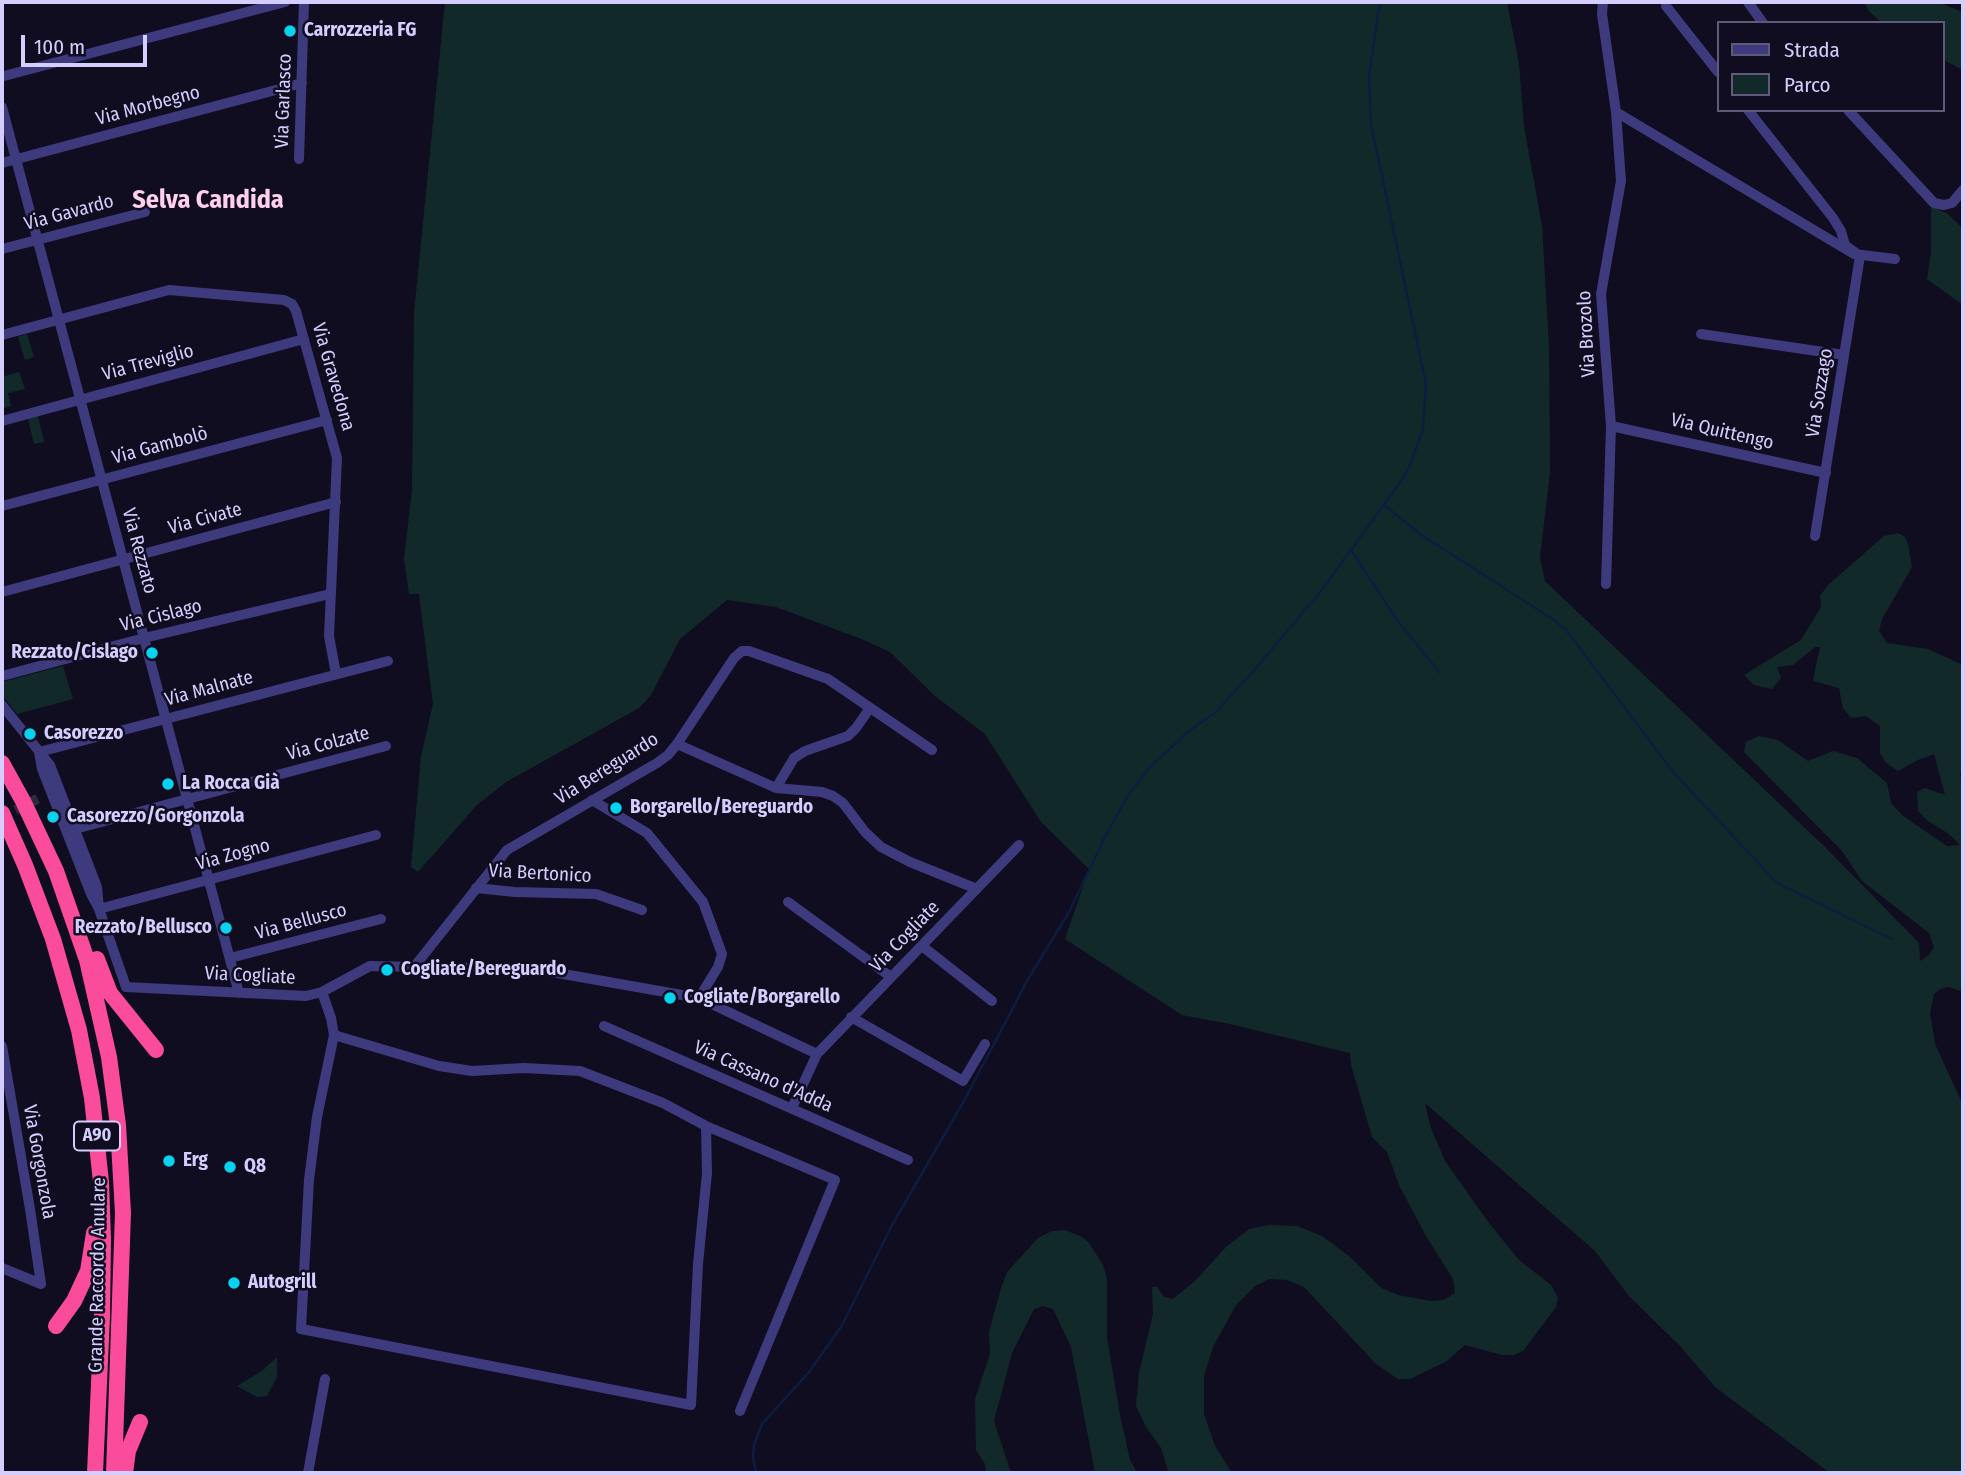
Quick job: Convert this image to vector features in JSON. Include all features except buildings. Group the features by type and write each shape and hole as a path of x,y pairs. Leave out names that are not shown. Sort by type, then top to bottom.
{"highway":[{"name":"Grande Raccordo Anulare","path":"2,763 23,800 56,871 96,995 109,1058 118,1125 123,1244 114,1473"},
{"name":"Grande Raccordo Anulare","path":"2,813 37,894 68,986 92,1098 101,1182 103,1287 95,1473"},
{"path":"56,871 77,903 110,993 156,1050"},
{"path":"56,1326 74,1301 88,1271 101,1182"},
{"path":"125,1473 128,1451 140,1422"}],"street":[{"path":"3,78 285,2"},
{"name":"Via Garlasco","path":"299,159 304,2"},
{"name":"Via Brozolo","path":"1604,2 1602,14 1616,112 1622,181 1601,294 1611,425 1606,584"},
{"path":"1748,2 1762,21"},
{"path":"1666,6 1716,69"},
{"name":"Via Morbegno","path":"2,163 302,83"},
{"name":"Via Rezzato","path":"2,107 239,993"},
{"path":"1616,112 1809,229 1860,256 1895,259"},
{"path":"1750,112 1833,218 1841,231 1845,246 1860,256"},
{"path":"1850,112 1934,203 1952,203 1963,190"},
{"name":"Via Gavardo","path":"2,249 145,212"},
{"name":"Via Sozzago","path":"1815,537 1860,256"},
{"name":"Via Gravedona","path":"2,334 177,290 287,300 295,308 337,458 329,636 336,674"},
{"path":"1701,334 1844,355"},
{"name":"Via Treviglio","path":"2,421 304,339"},
{"name":"Via Gambolò","path":"2,506 327,419"},
{"name":"Via Quittengo","path":"1611,425 1826,473"},
{"name":"Via Civate","path":"2,592 336,502"},
{"name":"Via Cislago","path":"2,676 144,638 330,594"},
{"name":"Via Bereguardo","path":"414,967 507,850 660,761 677,744 734,658 746,651 824,677 932,750"},
{"name":"Via Malnate","path":"39,752 388,661"},
{"path":"2,705 52,767 97,887 99,909"},
{"path":"776,788 794,758 803,751 848,736 870,708"},
{"path":"677,744 776,788 822,792 833,796 843,803 880,847 977,889"},
{"name":"Via Colzate","path":"75,829 386,746"},
{"path":"39,752 42,769 99,909"},
{"path":"39,798 51,792"},
{"path":"592,800 647,833 705,906 722,954 718,967 699,998"},
{"name":"Via Zogno","path":"99,909 376,835"},
{"name":"Via Cogliate","path":"792,1108 817,1054 1019,845"},
{"name":"Via Bertonico","path":"476,888 596,894 642,910"},
{"path":"788,902 891,977"},
{"name":"Via Cogliate","path":"99,909 123,983 127,987 301,996 322,992 366,967 546,970 699,998 817,1054"},
{"name":"Via Bellusco","path":"230,958 381,919"},
{"path":"922,946 992,1001"},
{"path":"322,992 334,1035 317,1117 309,1180 301,1329 691,1405 698,1264 707,1173 706,1126"},
{"path":"852,1017 963,1081 985,1044"},
{"name":"Via Cassano d'Adda","path":"604,1026 908,1160"},
{"path":"334,1035 439,1066 472,1072 524,1068 580,1071 663,1103 706,1126 835,1180 740,1410"},
{"name":"Via Gorgonzola","path":"2,1047 41,1284 2,1268"},
{"path":"308,1473 325,1380"}],"green space":[{"path":"445,2 1507,2 1519,64 1524,126 1542,226 1549,346 1550,472 1540,557 1545,581 1824,846 1919,943 1920,961 1928,956 1934,947 1929,933 1862,881 1842,851 1744,752 1746,742 1759,736 1778,740 1808,761 1833,751 1857,758 1887,783 1891,803 1903,816 1947,846 1960,845 1918,811 1917,792 1925,788 1945,795 1934,754 1898,771 1886,763 1880,753 1880,726 1866,716 1851,718 1843,708 1839,688 1813,681 1820,647 1815,647 1793,665 1777,667 1781,678 1772,689 1754,685 1744,675 1801,640 1821,607 1820,596 1828,585 1884,536 1898,533 1905,537 1908,544 1912,567 1882,619 1879,631 1887,643 1928,649 1963,665 1963,765 1960,776 1963,781 1963,992 1949,987 1940,989 1934,994 1930,1013 1935,1044 1963,1105 1963,1473 1830,1473 1715,1387 1681,1347 1629,1296 1595,1251 1425,1103 1430,1126 1445,1161 1519,1260 1551,1285 1558,1298 1556,1307 1523,1351 1514,1355 1502,1355 1465,1345 1447,1361 1410,1379 1398,1379 1376,1364 1304,1287 1287,1280 1270,1279 1255,1286 1236,1305 1213,1347 1204,1376 1204,1414 1215,1446 1232,1473 1169,1473 1161,1448 1146,1427 1136,1406 1139,1373 1153,1314 1152,1287 1157,1287 1164,1297 1173,1299 1195,1281 1226,1247 1249,1229 1269,1225 1297,1226 1322,1236 1349,1256 1381,1288 1398,1295 1431,1301 1444,1300 1455,1293 1453,1279 1400,1187 1387,1152 1372,1137 1350,1053 1182,1015 1065,939 1089,869 1041,822 985,734 935,696 890,652 864,640 776,607 727,600 680,639 651,695 639,708 506,782 477,805 418,872 411,867 421,756 433,704 419,594 409,594 404,559 412,490 414,313"},
{"path":"1864,2 1937,2 1963,12 1963,70 1944,60 1944,21 1880,21"},
{"path":"1931,206 1948,214 1963,229 1963,305 1927,279 1931,252"},
{"path":"27,334 34,357 25,360 18,337"},
{"path":"19,372 25,389 8,393 11,406 2,409 2,377"},
{"path":"38,416 44,442 34,444 28,419"},
{"path":"63,666 73,699 17,714 2,695 2,682"},
{"path":"1065,1230 1089,1243 1103,1265 1107,1278 1107,1338 1130,1460 1137,1473 1095,1473 1071,1347 1053,1309 1043,1306 1034,1309 1012,1353 994,1421 1011,1473 986,1473 985,1464 976,1450 975,1399 990,1354 989,1332 1001,1288 1007,1272 1038,1238 1052,1231"},
{"path":"277,1357 277,1377 267,1396 257,1397 237,1386 263,1370"}],"waterway":[{"path":"756,1473 754,1445 762,1424 809,1372 841,1327 892,1225 964,1101 1027,981 1069,912 1129,794 1149,768 1189,731 1216,712 1256,668 1321,591 1410,465 1423,429 1426,384 1371,124 1369,76 1380,2"},
{"path":"1384,505 1420,534 1566,630 1674,773 1777,883 1892,939"},
{"path":"1351,550 1397,620 1439,672"}],"tunnel":[{"path":"2,817 39,798"}],"place":[{"name":"Carrozzeria FG","path":"290,31"},
{"name":"Rezzato/Cislago","path":"152,653"},
{"name":"Casorezzo","path":"30,734"},
{"name":"La Rocca Già","path":"168,784"},
{"name":"Borgarello/Bereguardo","path":"616,808"},
{"name":"Casorezzo/Gorgonzola","path":"53,817"},
{"name":"Rezzato/Bellusco","path":"226,928"},
{"name":"Cogliate/Bereguardo","path":"387,970"},
{"name":"Cogliate/Borgarello","path":"670,998"},
{"name":"Erg","path":"169,1161"},
{"name":"Q8","path":"230,1167"},
{"name":"Autogrill","path":"234,1283"}],"district":[{"name":"Selva Candida","path":"208,201"}]}
